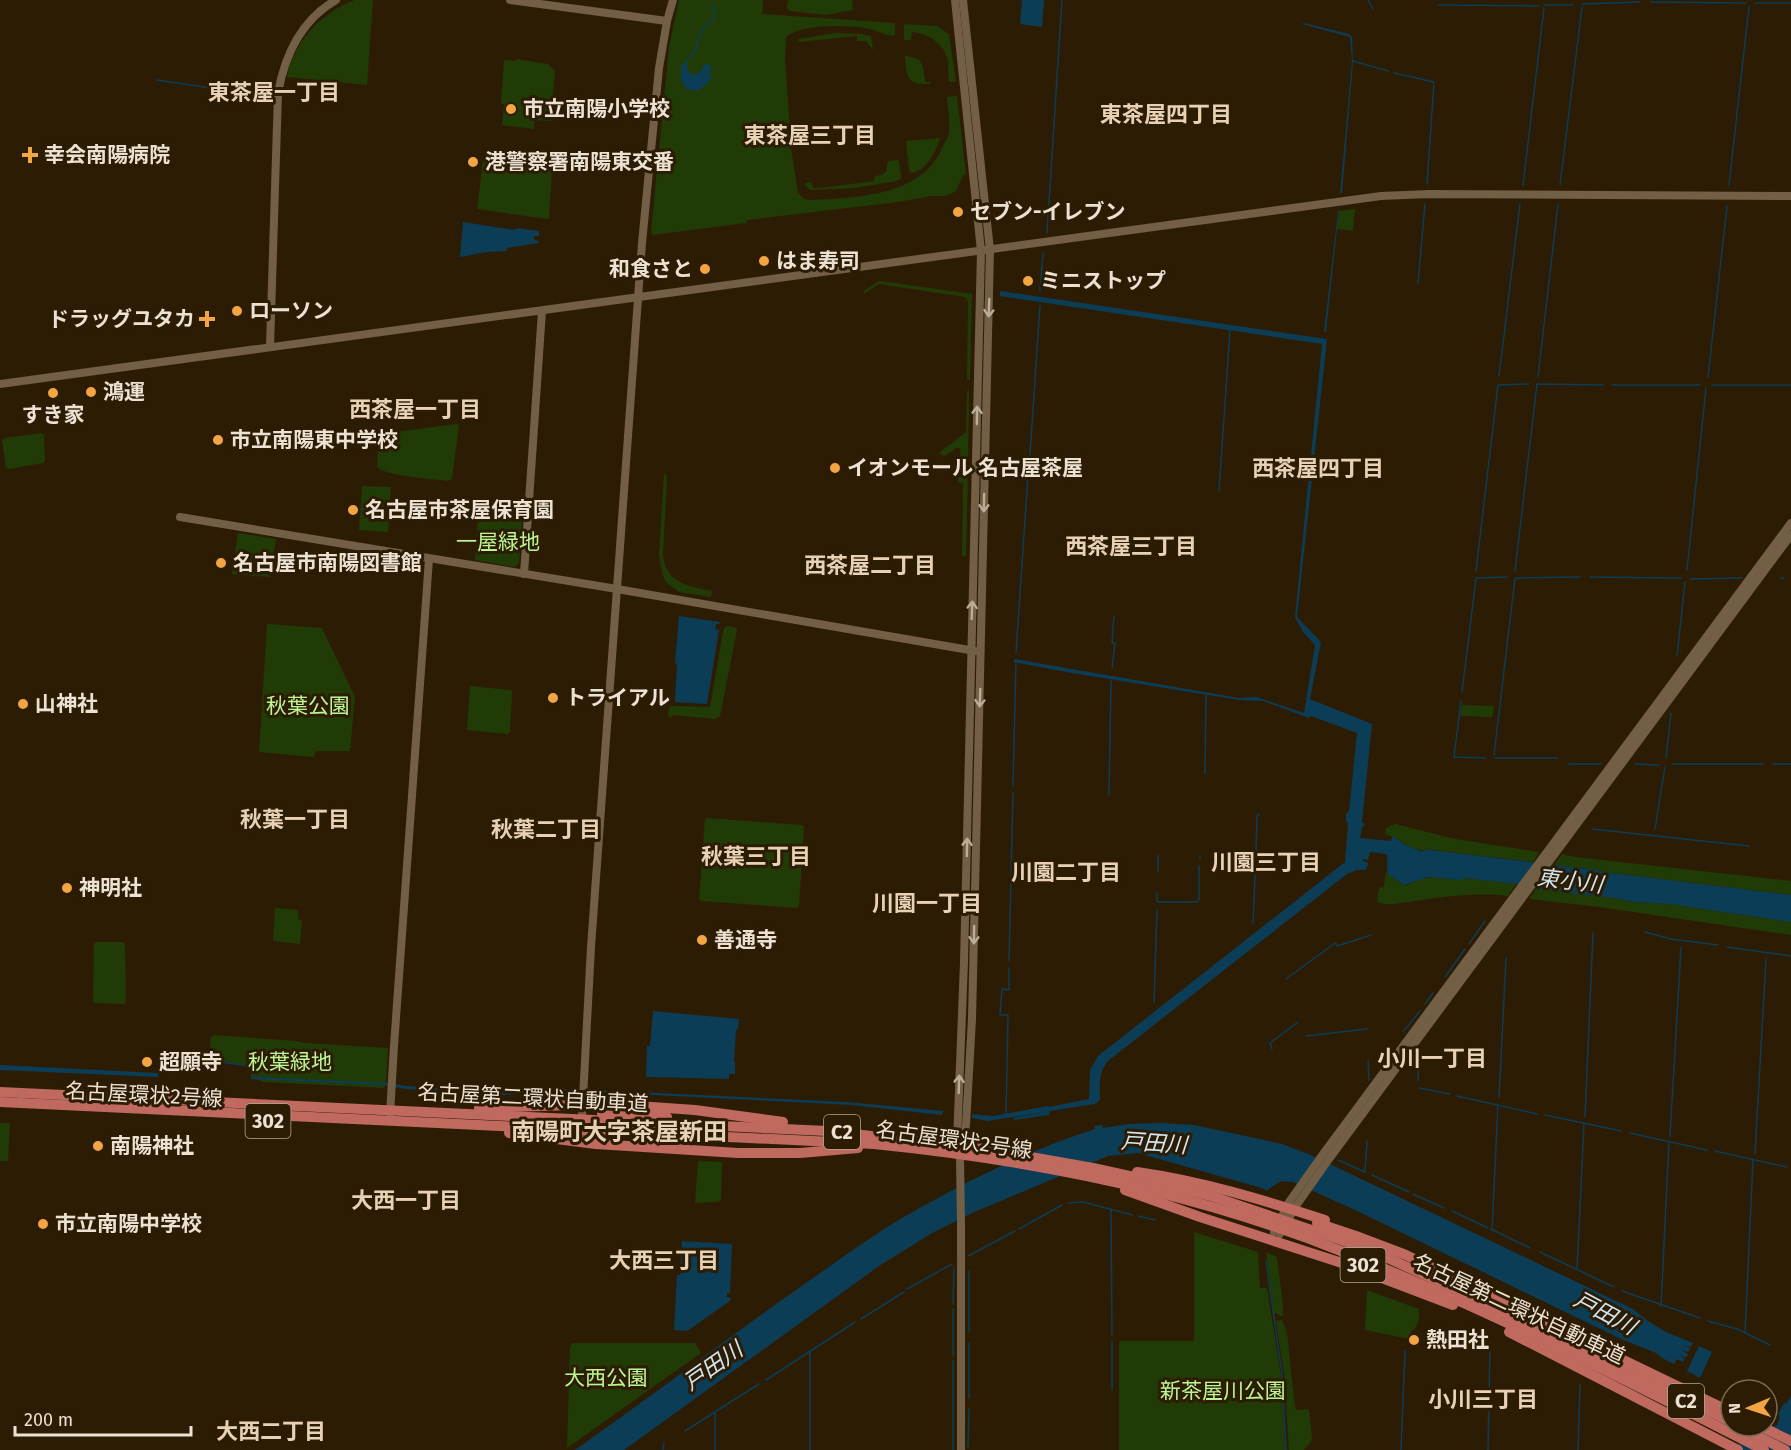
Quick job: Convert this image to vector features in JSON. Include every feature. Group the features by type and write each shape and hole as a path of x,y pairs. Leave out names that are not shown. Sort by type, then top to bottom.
{"highway":[{"name":"名古屋環状2号線","path":"0,1092 581,1114 633,1114 831,1127 1014,1150 1109,1166 1287,1214 1406,1255 1719,1406"},
{"path":"0,1092 39,1109"},
{"name":"名古屋第二環状自動車道","path":"0,1092 837,1132 986,1149 1093,1168 1214,1197 1335,1237 1426,1276 1719,1416"},
{"name":"名古屋環状2号線","path":"0,1104 39,1109 147,1116 889,1148 960,1157 1071,1176 1162,1198 1277,1233 1407,1281 1738,1450"},
{"name":"名古屋第二環状自動車道","path":"0,1104 874,1144 984,1156 1085,1174 1212,1207 1332,1247 1457,1299 1764,1450"},
{"path":"377,1110 609,1104 695,1110 807,1126"},
{"path":"401,1121 596,1144 773,1154 867,1148"},
{"path":"1122,1169 1172,1176 1350,1228 1425,1260 1465,1282 1530,1325"},
{"path":"1120,1188 1251,1234 1345,1263 1485,1316 1558,1348"},
{"path":"1762,1438 1785,1450"}],"street":[{"path":"270,347 278,93 287,56 301,32 312,18 336,0"},
{"path":"510,0 667,21"},
{"path":"580,1136 591,946 642,243 659,68 673,0"},
{"path":"955,0 981,251 961,1143"},
{"path":"961,1450 960,1157 972,1019 990,250 963,0"},
{"path":"0,384 1381,196 1429,194 1791,196"},
{"path":"524,574 542,311"},
{"path":"180,518 617,589 982,652"},
{"path":"1326,1157 1522,898 1551,853 1791,524"},
{"path":"1277,1233 1287,1214 1326,1157 1513,898 1551,853 1791,535"},
{"path":"390,1126 429,559"}],"green space":[{"path":"355,0 373,0 367,85 287,77 290,64 302,40 331,12"},
{"path":"679,0 763,0 762,14 895,23 893,36 870,29 825,26 801,30 786,38 785,58 790,130 788,138 798,193 804,199 811,200 848,198 886,191 904,185 919,176 932,164 947,138 949,123 947,99 957,96 966,174 963,175 956,191 946,196 747,220 746,223 653,235 651,232 669,47"},
{"path":"788,0 852,0 853,10 826,15 790,11 787,8"},
{"path":"904,24 937,26 949,34 956,82 949,82 947,57 941,47 928,36 912,32 911,40 904,40"},
{"path":"835,33 871,36 873,50 866,41 857,41 857,36 798,42 799,39"},
{"path":"905,56 919,60 923,66 925,82 931,82 930,84 916,83 909,78"},
{"path":"516,59 548,64 555,71 551,121 535,120 534,129 502,125 504,60 515,61"},
{"path":"940,138 926,165 911,173 906,141"},
{"path":"897,160 901,177 891,182 854,188 810,190 805,183 812,182 813,188 821,188 874,181 875,176 886,172 888,161"},
{"path":"483,161 552,171 549,218 477,209"},
{"path":"1355,209 1353,231 1337,229 1339,211"},
{"path":"881,281 972,294 970,380 967,380 968,301 965,297 879,284 864,294 864,291"},
{"path":"969,390 968,461 961,462 960,448 944,456 939,453 966,432 967,391"},
{"path":"459,425 452,479 448,481 410,477 390,473 377,467 379,434"},
{"path":"42,433 45,461 43,463 6,468 2,440"},
{"path":"664,474 667,475 663,554 665,564 673,577 696,588 712,591 711,597 679,592 666,582 663,576 659,557"},
{"path":"960,477 968,479 966,554 964,557 962,556 963,483 958,482"},
{"path":"362,486 391,487 388,532 359,530"},
{"name":"一屋緑地","path":"478,519 522,522 519,563 515,567 475,560"},
{"path":"238,533 276,539 270,577 232,574"},
{"name":"秋葉公園","path":"267,624 322,628 355,697 350,751 316,751 314,757 259,752"},
{"path":"728,626 737,628 737,630 720,716 715,719 673,715 670,718 668,714 670,706 710,707 723,632"},
{"path":"470,686 511,690 510,732 507,734 467,730"},
{"path":"1462,705 1494,706 1492,717 1460,716"},
{"path":"707,818 802,825 804,827 799,906 797,908 701,901 699,899"},
{"path":"1395,824 1455,839 1539,852 1533,862 1416,849 1385,834 1386,828"},
{"path":"1562,854 1791,881 1791,895 1554,865"},
{"path":"1386,872 1407,885 1437,876 1516,884 1508,896 1465,895 1384,904 1377,902 1379,888 1384,887"},
{"path":"1536,889 1633,902 1669,904 1791,922 1791,935 1529,899"},
{"path":"275,908 298,910 298,919 302,920 300,944 273,941"},
{"path":"95,942 123,942 125,944 125,1004 93,1002"},
{"name":"秋葉緑地","path":"214,1035 388,1048 386,1083 384,1088 263,1082 253,1077 253,1066 209,1059 211,1037"},
{"path":"0,1123 10,1123 8,1161 0,1161"},
{"path":"698,1161 721,1162 722,1164 721,1200 718,1202 695,1203"},
{"name":"新茶屋川公園","path":"1194,1232 1258,1252 1260,1288 1267,1288 1281,1375 1285,1450 1119,1450 1119,1343 1121,1341 1194,1341"},
{"path":"1266,1252 1277,1257 1283,1306 1282,1316 1274,1313"},
{"path":"1367,1290 1419,1309 1419,1320 1409,1339 1365,1330"},
{"path":"1282,1320 1287,1332 1296,1410 1309,1409 1312,1440 1304,1450 1289,1450 1284,1373 1276,1321"},
{"name":"大西公園","path":"573,1343 695,1343 701,1353 567,1448 570,1346"}],"water":[{"path":"1022,0 1044,0 1042,27 1020,24"},
{"path":"1302,24 1349,34 1352,37 1353,62 1342,193 1340,193 1352,61 1350,37"},
{"path":"688,58 687,69 692,75 700,73 703,66 709,63 712,70 708,75 712,75 709,82 698,91 686,89 681,80 681,66"},
{"path":"1338,211 1326,332 1324,332"},
{"path":"463,222 514,230 517,228 539,231 539,236 534,236 534,240 539,243 507,248 507,251 460,257"},
{"name":"東小川","path":"1000,291 1327,339 1297,617 1321,642 1310,699 1372,724 1362,822 1365,824 1360,838 1391,841 1392,836 1420,851 1430,850 1586,868 1791,895 1791,922 1466,878 1460,880 1429,877 1404,885 1388,874 1386,854 1370,852 1368,860 1363,859 1368,864 1366,870 1357,870 1347,874 1108,1061 1101,1074 1100,1100 1095,1104 1050,1111 1050,1109 1049,1115 1014,1120 1013,1118 1046,1112 988,1121 972,1118 972,1114 993,1116 1089,1099 1090,1070 1098,1056 1345,862 1348,824 1346,814 1349,811 1357,733 1263,701 1239,700 1014,662 1014,659 1239,698 1256,697 1304,713 1315,645 1303,632 1295,617 1322,344 1000,296"},
{"path":"679,616 720,622 716,624 715,629 719,630 707,704 675,702 677,664 675,663"},
{"path":"653,1011 739,1019 736,1030 735,1074 729,1074 729,1079 646,1077 647,1046 650,1046"},
{"path":"209,1059 254,1066 253,1077 385,1083 503,1092 543,1088 566,1089 565,1092 504,1095 406,1089 384,1085 251,1079 251,1067 209,1061"},
{"path":"0,1065 158,1073 158,1077 0,1070"},
{"path":"592,1090 847,1102 943,1111 942,1115 852,1105 592,1092"},
{"name":"戸田川","path":"1128,1124 1194,1125 1282,1144 1311,1155 1633,1309 1666,1332 1693,1343 1691,1347 1684,1345 1690,1348 1689,1352 1681,1350 1688,1354 1686,1358 1679,1355 1685,1359 1683,1362 1677,1359 1674,1364 1656,1353 1621,1339 1293,1182 1281,1181 1266,1191 1138,1153 1108,1156 972,1213 934,1232 879,1266 624,1450 575,1450 855,1248 931,1201 1023,1156 1095,1129 1094,1126 1102,1125 1103,1128"},
{"path":"682,1241 732,1244 730,1293 727,1293 727,1297 731,1298 730,1301 687,1331 674,1330 677,1275 680,1275"},
{"path":"1699,1346 1712,1352 1700,1378 1687,1371"},
{"path":"1791,1396 1791,1450 1726,1450 1750,1438 1779,1438 1779,1413 1784,1403 1786,1404"}],"waterway":[{"path":"1047,233 1062,0"},
{"path":"1368,0 1373,9"},
{"path":"1582,4 1640,2"},
{"path":"1651,2 1746,3"},
{"path":"1755,3 1791,3"},
{"path":"689,58 695,52 703,30 714,19 714,7 710,4"},
{"path":"1439,5 1539,6"},
{"path":"1544,5 1573,5"},
{"path":"1560,185 1582,7"},
{"path":"1729,185 1749,7"},
{"path":"1523,185 1544,8"},
{"path":"1353,61 1388,71"},
{"path":"1394,73 1434,82 1427,184"},
{"path":"157,80 218,89"},
{"path":"1418,284 1425,204"},
{"path":"1499,376 1520,204"},
{"path":"1538,377 1558,204"},
{"path":"1708,377 1727,206"},
{"path":"1040,291 1043,253"},
{"path":"1029,469 1040,306"},
{"path":"1219,491 1230,330"},
{"path":"1476,571 1498,385 1529,384"},
{"path":"1515,571 1537,384 1603,385"},
{"path":"1612,385 1700,385"},
{"path":"1712,385 1791,385"},
{"path":"1687,570 1706,388"},
{"path":"1016,653 1028,475"},
{"path":"1462,692 1476,578 1507,577"},
{"path":"1494,755 1515,578 1580,577"},
{"path":"1590,577 1681,578"},
{"path":"1690,579 1742,578"},
{"path":"1677,656 1685,582"},
{"path":"1112,668 1115,643 1112,643 1114,616"},
{"path":"1013,786 1016,661"},
{"path":"1109,795 1111,681"},
{"path":"1205,774 1206,694"},
{"path":"1461,701 1454,757 1485,758"},
{"path":"1666,758 1671,713"},
{"path":"1495,758 1557,758"},
{"path":"1569,764 1601,764"},
{"path":"1635,764 1659,765"},
{"path":"1672,764 1764,764"},
{"path":"1773,764 1791,764"},
{"path":"1655,829 1665,767"},
{"path":"1009,961 1013,793"},
{"path":"1256,850 1257,816 1259,814"},
{"path":"1592,829 1749,846"},
{"path":"1158,855 1158,871"},
{"path":"1253,923 1256,856"},
{"path":"1157,893 1159,902 1197,902 1199,900 1199,866"},
{"path":"1154,1002 1157,910"},
{"path":"1469,944 1485,921"},
{"path":"1645,932 1671,939 1718,945"},
{"path":"1585,1117 1593,933"},
{"path":"1286,979 1335,943 1337,946 1371,935"},
{"path":"1670,1136 1681,947"},
{"path":"1727,947 1791,956"},
{"path":"1445,977 1465,949"},
{"path":"1499,1097 1506,958"},
{"path":"1755,1153 1766,959"},
{"path":"1006,1114 1008,1015 1000,1015 1002,989 1009,990 1009,968"},
{"path":"1425,1004 1433,993"},
{"path":"1403,1032 1420,1011"},
{"path":"1272,1049 1270,1043 1298,1022"},
{"path":"1306,1036 1367,1029"},
{"path":"1418,1081 1419,1052"},
{"path":"1368,1060 1369,1080"},
{"path":"1419,1088 1450,1094"},
{"path":"1457,1096 1537,1114"},
{"path":"1492,1230 1498,1105"},
{"path":"1545,1115 1621,1131"},
{"path":"1577,1269 1584,1123"},
{"path":"1630,1133 1707,1150"},
{"path":"1338,1160 1365,1172 1367,1141"},
{"path":"1661,1306 1669,1142"},
{"path":"1715,1151 1787,1167"},
{"path":"1745,1333 1753,1160"},
{"path":"1372,1175 1409,1192"},
{"path":"1413,1194 1444,1208"},
{"path":"1068,1203 1083,1202 1132,1215"},
{"path":"1019,1229 1062,1205"},
{"path":"1111,1209 1112,1335"},
{"path":"1452,1211 1488,1228"},
{"path":"1138,1216 1155,1220"},
{"path":"1491,1229 1530,1248"},
{"path":"968,1256 1015,1231"},
{"path":"1540,1252 1614,1287"},
{"path":"1266,1261 1282,1374 1286,1450"},
{"path":"907,1289 952,1264"},
{"path":"953,1304 954,1268"},
{"path":"969,1271 969,1332"},
{"path":"1622,1291 1700,1318"},
{"path":"861,1319 904,1292"},
{"path":"953,1309 953,1356"},
{"path":"1708,1321 1737,1329 1770,1345"},
{"path":"766,1380 855,1322"},
{"path":"1112,1341 1112,1390"},
{"path":"969,1343 969,1398"},
{"path":"1488,1450 1490,1343"},
{"path":"1401,1450 1405,1351"},
{"path":"810,1352 810,1450"},
{"path":"953,1361 953,1450"},
{"path":"685,1431 759,1384"},
{"path":"1578,1450 1580,1385"},
{"path":"968,1448 969,1408"},
{"path":"715,1413 715,1450"},
{"path":"663,1450 664,1443"}],"place":[{"name":"市立南陽小学校","path":"511,109"},
{"name":"幸会南陽病院","path":"30,155"},
{"name":"港警察署南陽東交番","path":"473,162"},
{"name":"セブン-イレブン","path":"958,212"},
{"name":"はま寿司","path":"764,261"},
{"name":"和食さと","path":"705,269"},
{"name":"ミニストップ","path":"1028,281"},
{"name":"ローソン","path":"237,311"},
{"name":"ドラッグユタカ","path":"207,319"},
{"name":"鴻運","path":"91,392"},
{"name":"すき家","path":"53,393"},
{"name":"市立南陽東中学校","path":"218,440"},
{"name":"イオンモール 名古屋茶屋","path":"835,468"},
{"name":"名古屋市茶屋保育園","path":"353,510"},
{"name":"名古屋市南陽図書館","path":"221,563"},
{"name":"トライアル","path":"553,698"},
{"name":"山神社","path":"23,704"},
{"name":"神明社","path":"67,888"},
{"name":"善通寺","path":"702,940"},
{"name":"超願寺","path":"147,1062"},
{"name":"南陽神社","path":"98,1146"},
{"name":"市立南陽中学校","path":"43,1224"},
{"name":"熱田社","path":"1414,1340"}],"district":[{"name":"東茶屋一丁目","path":"274,92"},
{"name":"東茶屋四丁目","path":"1166,114"},
{"name":"東茶屋三丁目","path":"810,135"},
{"name":"西茶屋一丁目","path":"415,409"},
{"name":"西茶屋四丁目","path":"1318,468"},
{"name":"西茶屋三丁目","path":"1131,546"},
{"name":"西茶屋二丁目","path":"870,565"},
{"name":"秋葉一丁目","path":"295,819"},
{"name":"秋葉二丁目","path":"546,829"},
{"name":"秋葉三丁目","path":"756,856"},
{"name":"川園三丁目","path":"1266,862"},
{"name":"川園二丁目","path":"1066,872"},
{"name":"川園一丁目","path":"927,903"},
{"name":"小川一丁目","path":"1432,1058"},
{"name":"南陽町大字茶屋新田","path":"619,1132"},
{"name":"大西一丁目","path":"406,1200"},
{"name":"大西三丁目","path":"664,1260"},
{"name":"小川三丁目","path":"1483,1399"},
{"name":"大西二丁目","path":"271,1431"}]}
